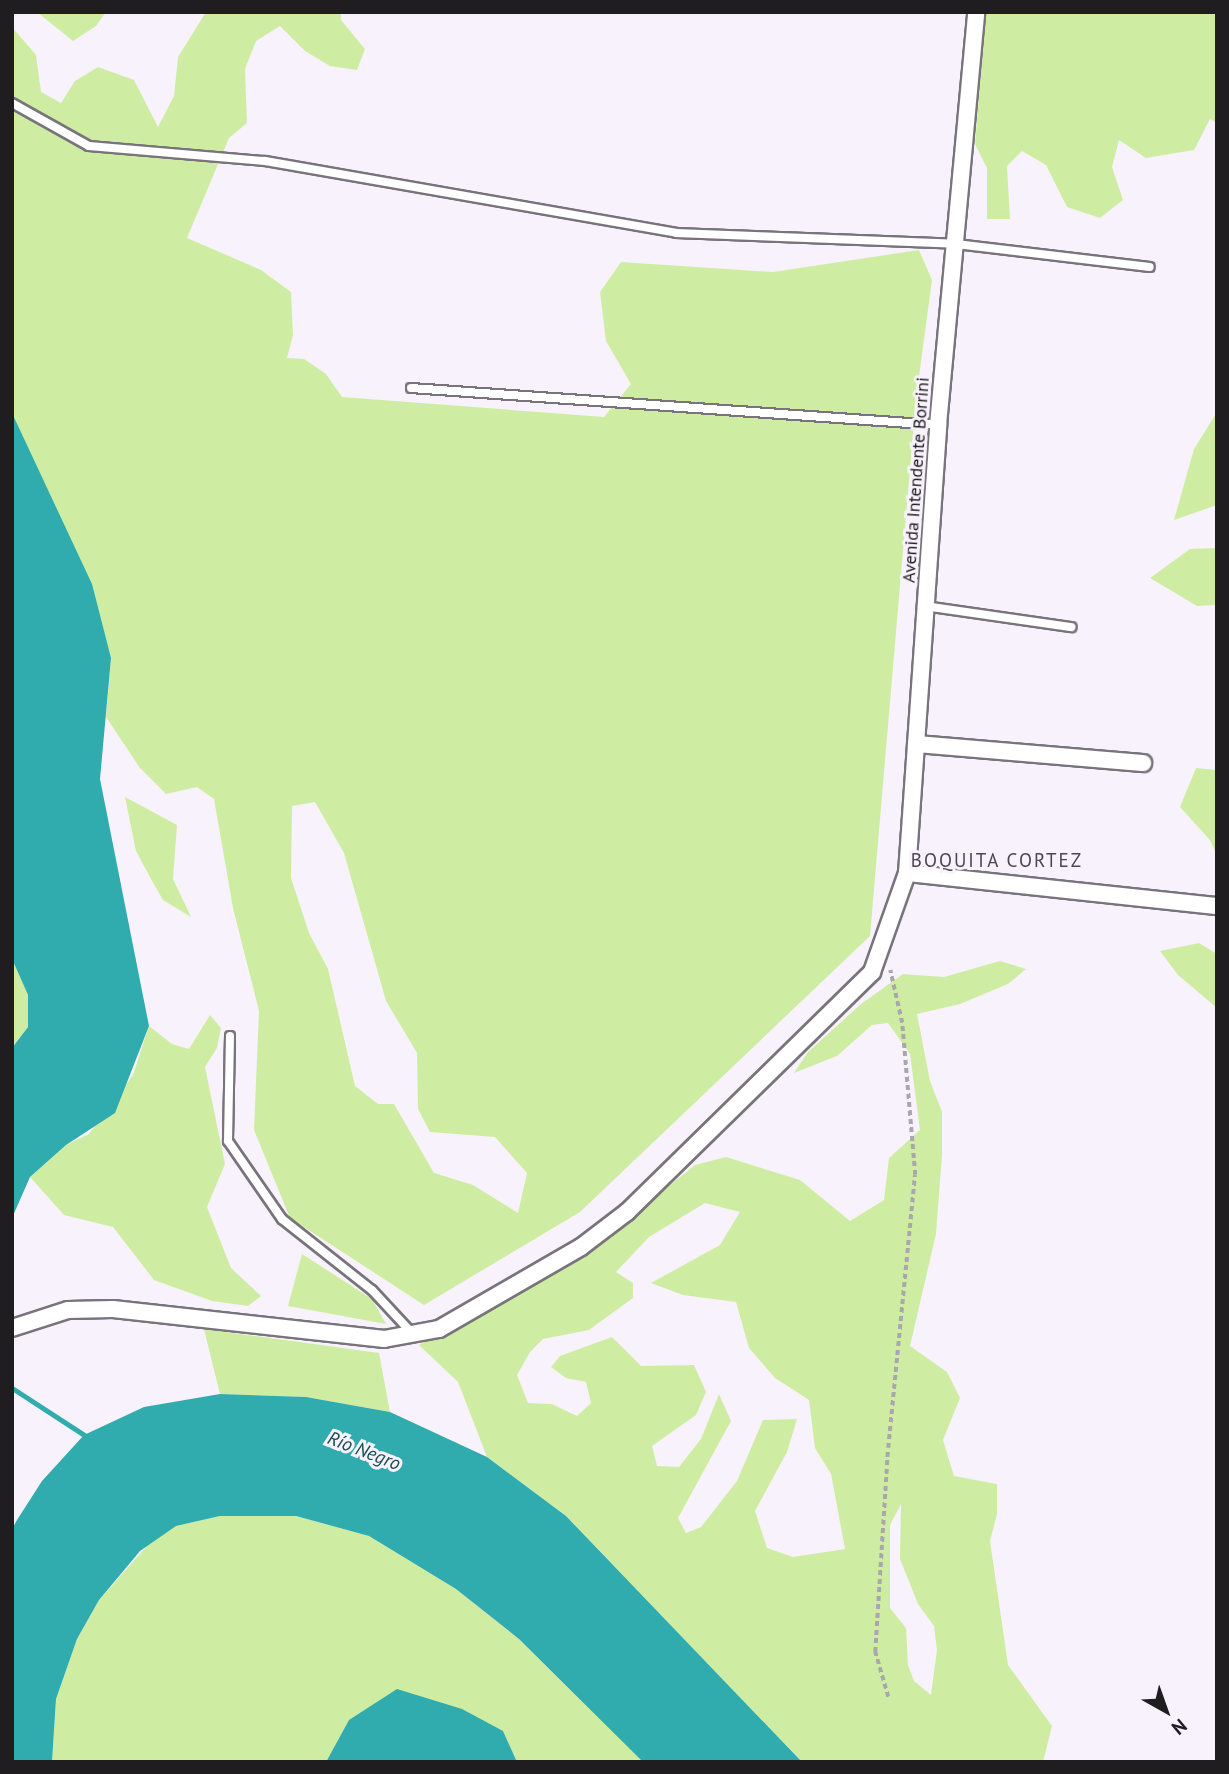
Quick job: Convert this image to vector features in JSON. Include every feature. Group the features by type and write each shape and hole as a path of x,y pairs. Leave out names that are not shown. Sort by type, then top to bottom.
{"street":[{"name":"Avenida Intendente Borrini","path":"12,1328 68,1310 113,1309 384,1339 414,1335 451,1322 580,1247 627,1212 872,972 885,947 907,873 938,425 976,12"},
{"path":"916,744 1143,763"},
{"path":"907,873 1217,906"}],"lane":[{"path":"12,103 89,146 265,161 676,233 956,244 1150,267"},
{"path":"411,388 938,425"},
{"path":"925,607 1071,627"},
{"path":"230,1036 228,1141 282,1219 372,1290 414,1335"}],"path":[{"path":"885,947 902,1023 915,1175 888,1448 876,1639 888,1698"}],"green space":[{"path":"37,12 106,12 96,26 73,41"},
{"path":"206,12 341,12 341,20 365,49 357,70 330,66 305,51 280,26 256,41 245,69 247,123 229,138 187,238 261,270 291,292 293,335 287,358 304,359 326,374 342,397 604,417 631,384 606,341 600,292 621,262 773,272 919,250 932,280 916,399 870,936 580,1212 424,1305 290,1218 254,1130 259,1011 233,908 214,799 197,787 166,794 140,768 106,717 111,658 12,413 12,27 36,55 41,92 61,103 75,81 98,67 134,80 158,127 174,96 178,57","holes":["315,802 344,853 386,1001 417,1053 418,1109 430,1132 495,1137 527,1173 518,1213 473,1185 434,1173 394,1104 378,1104 355,1086 328,969 309,933 291,878 292,806"]},
{"path":"986,12 1217,12 1217,123 1210,119 1194,150 1146,158 1119,140 1112,167 1123,200 1100,218 1067,207 1046,165 1022,151 1007,166 1010,219 987,219 987,168 975,144"},
{"path":"1217,412 1217,505 1174,520 1194,449"},
{"path":"1217,548 1217,605 1197,606 1150,578 1190,549"},
{"path":"1196,768 1217,770 1217,856 1210,840 1180,807"},
{"path":"125,797 177,825 173,879 191,917 163,900 151,879 136,851"},
{"path":"1199,943 1217,954 1217,1008 1178,975 1160,951"},
{"path":"12,959 28,995 28,1027 12,1048"},
{"path":"1000,961 1026,969 1008,984 960,1004 917,1014 930,1081 942,1112 942,1155 936,1234 910,1346 947,1372 960,1398 943,1440 954,1476 997,1484 997,1514 990,1541 1008,1665 1052,1726 1043,1762 802,1762 566,1516 487,1457 458,1382 419,1345 597,1244 695,1165 726,1157 800,1180 850,1221 884,1200 889,1158 920,1130 910,1054 888,1023 872,1025 837,1056 794,1073 808,1052 861,1004 903,974 944,977","holes":["705,1203 740,1212 720,1245 651,1283 683,1295 736,1302 749,1348 775,1378 809,1400 815,1448 831,1474 845,1549 793,1557 767,1548 755,1511 787,1452 797,1419 763,1420 737,1481 701,1527 686,1533 678,1518 731,1421 719,1394 701,1439 679,1467 657,1466 652,1446 696,1415 706,1392 694,1365 641,1366 612,1337 560,1356 551,1367 566,1378 586,1382 591,1403 577,1416 552,1404 528,1403 517,1375 530,1352 543,1339 589,1330 633,1298 633,1283 616,1272 649,1237","901,1504 900,1559 918,1604 934,1626 937,1650 931,1695 914,1681 908,1665 906,1628 890,1608 890,1525"]},
{"path":"210,1015 221,1028 217,1048 205,1067 225,1164 207,1207 231,1268 261,1296 248,1306 212,1301 154,1280 113,1227 64,1215 30,1177 66,1145 89,1134 133,1075 149,1026 172,1044 189,1049"},
{"path":"302,1254 372,1299 386,1324 288,1306"},
{"path":"204,1329 379,1353 390,1412 306,1397 220,1394"},
{"path":"220,1516 296,1516 369,1536 456,1589 519,1639 643,1762 517,1762 503,1731 349,1720 326,1762 52,1762 56,1699 77,1639 99,1600 156,1536 176,1526"}],"water":[{"path":"12,413 92,584 111,658 100,779 149,1026 115,1113 66,1145 30,1177 12,1218 12,1048 28,1027 28,995 12,959"},
{"name":"Río Negro","path":"220,1394 306,1397 390,1412 487,1457 566,1516 802,1762 643,1762 519,1639 456,1589 369,1536 296,1516 220,1516 176,1526 140,1551 99,1600 77,1639 56,1699 52,1762 12,1762 12,1529 17,1520 42,1481 84,1435 144,1407"},
{"path":"397,1689 462,1709 503,1731 517,1762 326,1762 349,1720"}],"waterway":[{"path":"12,1388 84,1435"}],"district":[{"name":"BOQUITA CORTEZ","path":"997,861"}]}
